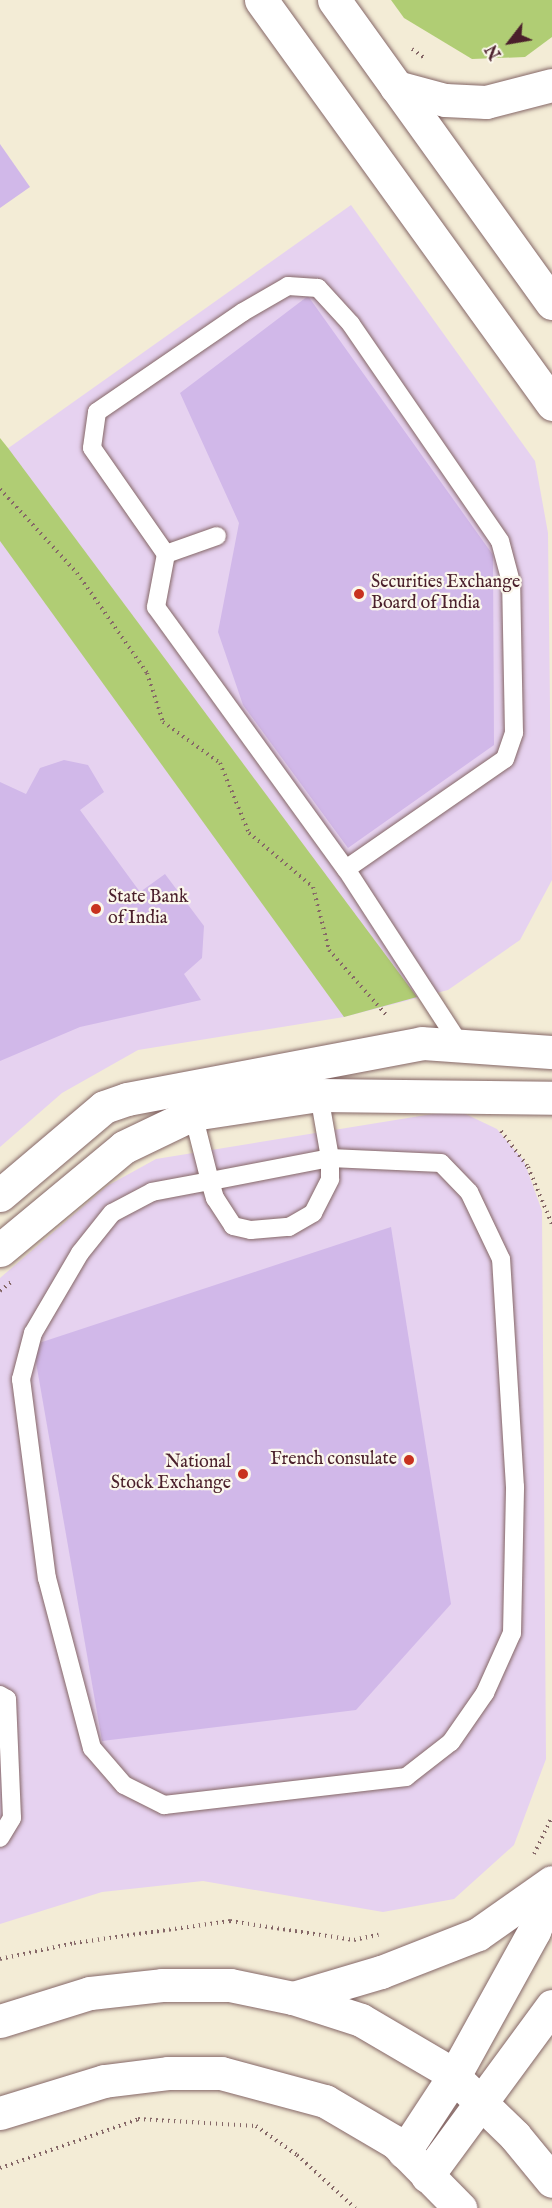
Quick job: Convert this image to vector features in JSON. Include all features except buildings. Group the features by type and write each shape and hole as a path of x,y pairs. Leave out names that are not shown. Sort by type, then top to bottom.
{"main road":[{"path":"261,0 552,404"},
{"path":"334,0 552,303"},
{"path":"396,87 445,100 486,102 552,85"},
{"path":"0,1195 104,1107 127,1099 422,1043 552,1052"},
{"path":"0,1250 124,1147 193,1114 319,1095 552,1098"},
{"path":"293,1998 381,1972 477,1934 552,1882"},
{"path":"404,2152 454,2076 534,1931 552,1888"},
{"path":"0,2021 90,1993 162,1985 230,1985 293,1998 361,2020 454,2076 480,2105 515,2136 552,2181"},
{"path":"428,2176 552,2006"},
{"path":"0,2113 104,2081 168,2073 221,2073 325,2101 395,2142 460,2208"}],"lane":[{"path":"346,869 505,759 514,733 511,582 500,541 351,324 318,288 288,286 243,312 97,412 92,448 166,554 156,607 346,869 461,1046"},
{"path":"166,554 217,536"},
{"path":"193,1114 220,1210 233,1226 251,1230 290,1227 313,1213 330,1179 330,1158 319,1095"},
{"path":"330,1158 441,1163 469,1192 501,1259 515,1487 512,1633 485,1694 451,1742 406,1777 164,1804 124,1785 92,1748 46,1578 21,1379 33,1333 80,1253 112,1214 152,1192 330,1158"},
{"path":"0,1695 7,1699 12,1818 0,1838"}],"path":[{"path":"410,48 435,65"},
{"path":"0,489 77,573 147,673 163,722 220,763 249,833 313,887 329,950 393,1022 422,1043"},
{"path":"525,1862 534,1854 552,1817"},
{"path":"0,1959 74,1943 230,1921 354,1940 387,1933"},
{"path":"0,2168 138,2119 256,2126 297,2155 355,2208"}],"shaded area":[{"path":"351,205 535,461 548,533 552,880 520,940 448,990 344,1017 138,1050 62,1093 0,1147 0,454"},
{"path":"457,1110 497,1129 524,1161 542,1211 546,1759 514,1845 454,1899 383,1912 203,1881 102,1892 0,1924 0,1278 107,1186 156,1159"}],"green space":[{"path":"391,0 552,0 552,37 525,57 472,59 404,18"},
{"path":"0,438 417,997 344,1017 0,541"}],"place":[{"name":"Securities Exchange Board of India","path":"359,594"},
{"name":"State Bank of India","path":"96,909"},
{"name":"French consulate","path":"409,1460"},
{"name":"National Stock Exchange","path":"243,1474"}]}
